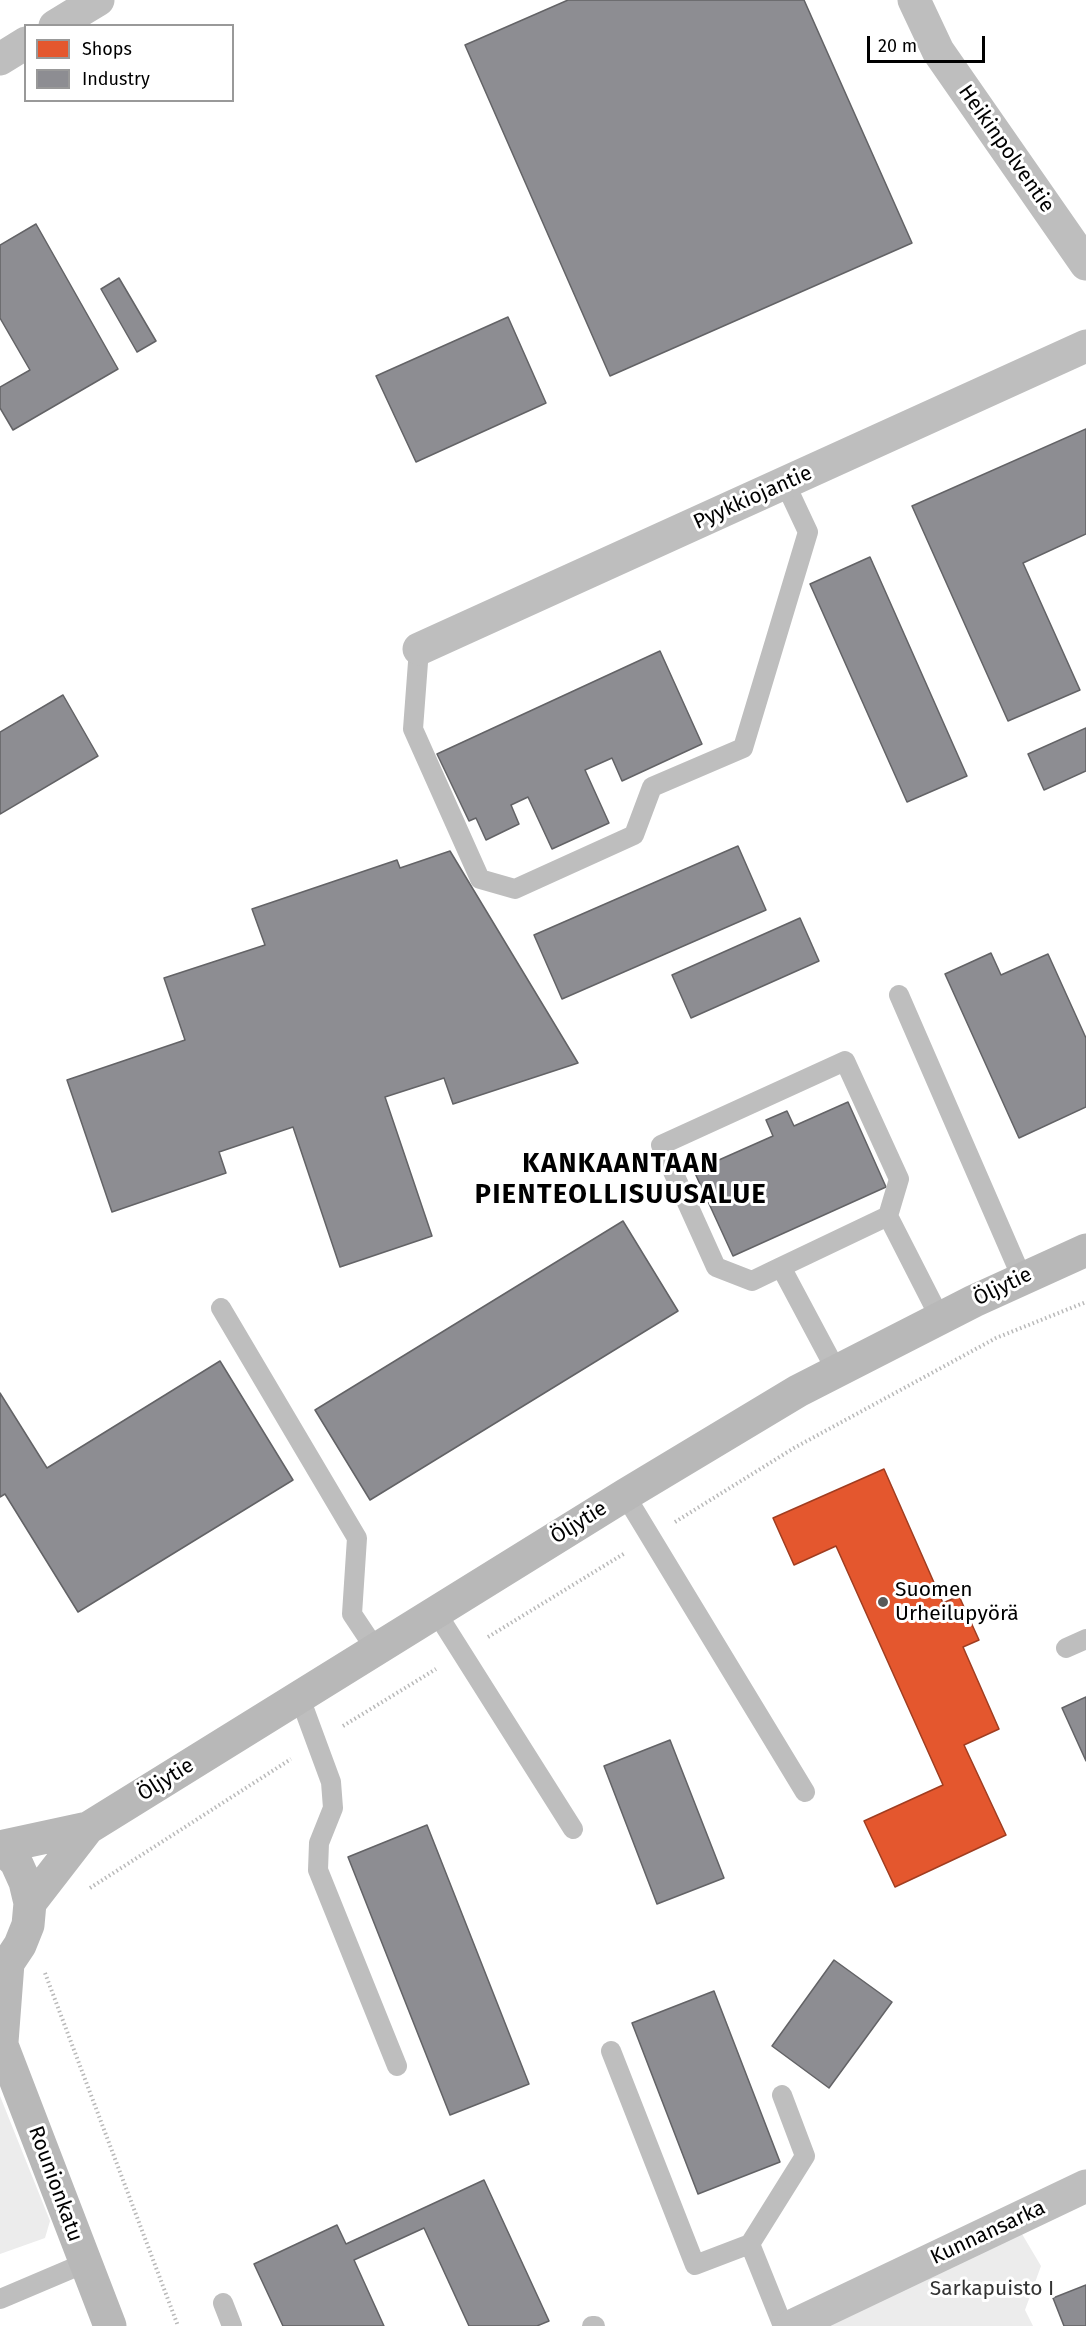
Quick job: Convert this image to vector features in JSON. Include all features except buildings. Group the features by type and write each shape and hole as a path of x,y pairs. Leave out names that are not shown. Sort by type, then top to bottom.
{"main road":[{"name":"Öljytie","path":"0,1847 88,1828 625,1495 798,1391 940,1318 1086,1250"},
{"name":"Öljytie","path":"30,1903 88,1828"},
{"path":"0,1847 16,1862 25,1882 30,1903 28,1925 20,1945 4,1965"},
{"name":"Rounionkatu","path":"4,1965 1,2041 110,2326"}],"street":[{"path":"59,24 98,0"},
{"name":"Heikinpolventie","path":"914,0 938,51 1086,264"},
{"path":"0,59 24,44"},
{"name":"Pyykkiojantie","path":"419,649 1086,346"},
{"name":"Kunnansarka","path":"792,2326 1086,2186"}],"lane":[{"path":"419,649 413,729 480,879 515,889 634,835 652,787 743,748 808,532 785,483"},
{"path":"899,994 1022,1278"},
{"path":"888,1216 752,1281 716,1267 661,1145 845,1061 899,1179 888,1216 940,1318"},
{"path":"781,1267 837,1372"},
{"path":"221,1308 357,1538 352,1614 376,1650"},
{"path":"625,1495 805,1792"},
{"path":"436,1612 573,1829"},
{"path":"1065,1648 1086,1639"},
{"path":"300,1698 331,1782 333,1808 319,1843 318,1870 397,2066"},
{"path":"611,2052 694,2265 750,2244 805,2156 782,2095"},
{"path":"750,2244 783,2326"},
{"path":"0,2299 85,2263"},
{"path":"223,2303 232,2326"}],"path":[{"path":"82,1894 317,1742 794,1449 996,1338 1086,1302"},
{"path":"44,1968 178,2326"}],"green space":[{"path":"0,2096 50,2221 45,2238 0,2254"},
{"name":"Sarkapuisto I","path":"1022,2234 1041,2266 1025,2310 1033,2326 827,2326"}],"place":[{"name":"Suomen Urheilupyörä","path":"883,1602"}],"district":[{"name":"KANKAANTAAN PIENTEOLLISUUSALUE","path":"621,1180"}]}
